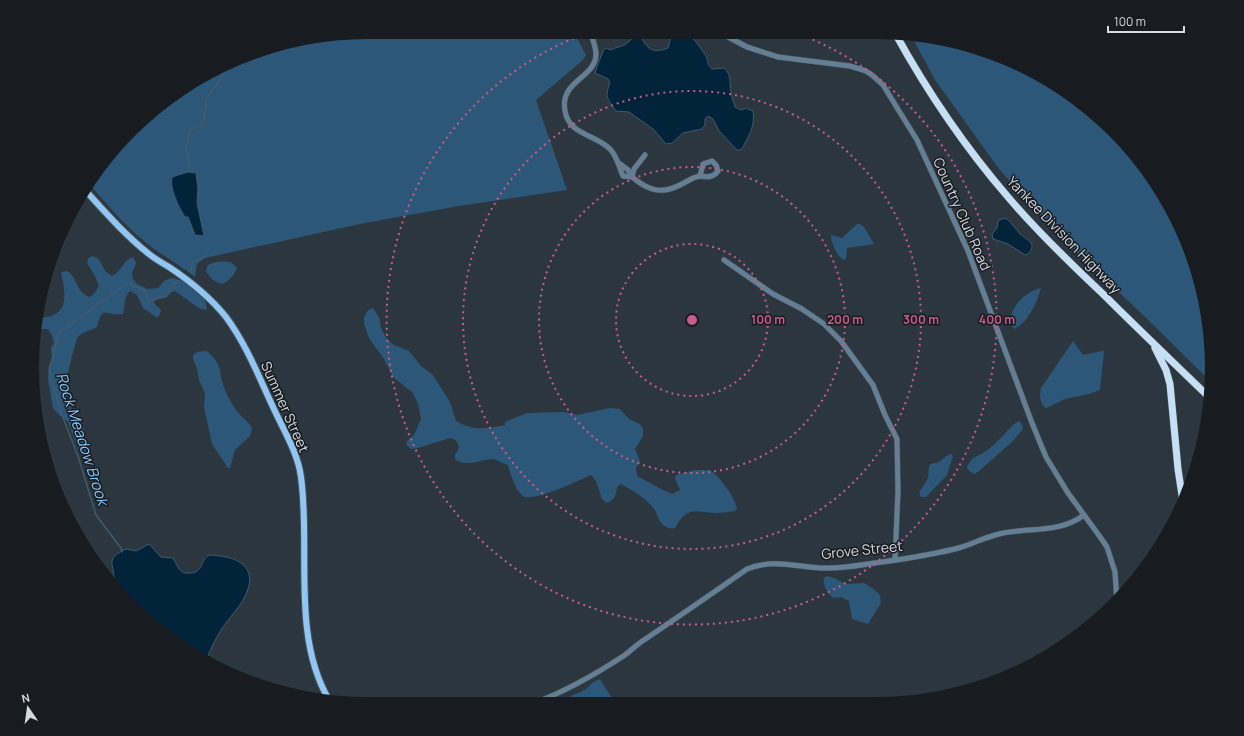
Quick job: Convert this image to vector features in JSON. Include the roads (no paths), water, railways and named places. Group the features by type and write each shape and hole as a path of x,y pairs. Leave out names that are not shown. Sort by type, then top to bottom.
{"highway":[{"name":"Yankee Division Highway","path":"899,40 944,114 994,181 1048,241 1204,392"},
{"path":"1152,342 1167,374 1171,388 1178,473 1181,491"}],"main road":[{"name":"Summer Street","path":"89,194 129,238 150,256 199,289 225,316 240,337 297,459 304,500 308,636 315,667 327,694"}],"street":[{"path":"593,39 596,54 590,70 572,85 565,96 564,103 566,118 573,127 610,149 619,163 643,186 661,191 673,189 700,176"},
{"name":"Country Club Road","path":"732,39 747,47 778,57 850,66 866,71 883,85 917,140 968,251 1044,453 1056,476 1084,515"},
{"path":"632,177 634,169 644,155"},
{"path":"724,260 773,294 802,309 824,324 841,341 873,385 885,415 897,439 898,491 895,560"},
{"path":"1084,515 1107,547 1115,572 1116,593"},
{"name":"Grove Street","path":"551,697 591,677 627,654 643,640 666,626 747,569 757,565 766,563 781,563 830,568 895,560 962,547 998,534 1054,528 1073,522 1084,515"}],"waterway":[{"name":"Rock Meadow Brook","path":"190,168 186,150 190,130 203,125 207,97 227,71"},
{"name":"Rock Meadow Brook","path":"191,272 192,263 208,255"},
{"name":"Rock Meadow Brook","path":"122,552 121,548 96,515 78,456 62,415 49,371 59,333 127,283 144,290 149,301 167,296 172,284 178,281"}]}
